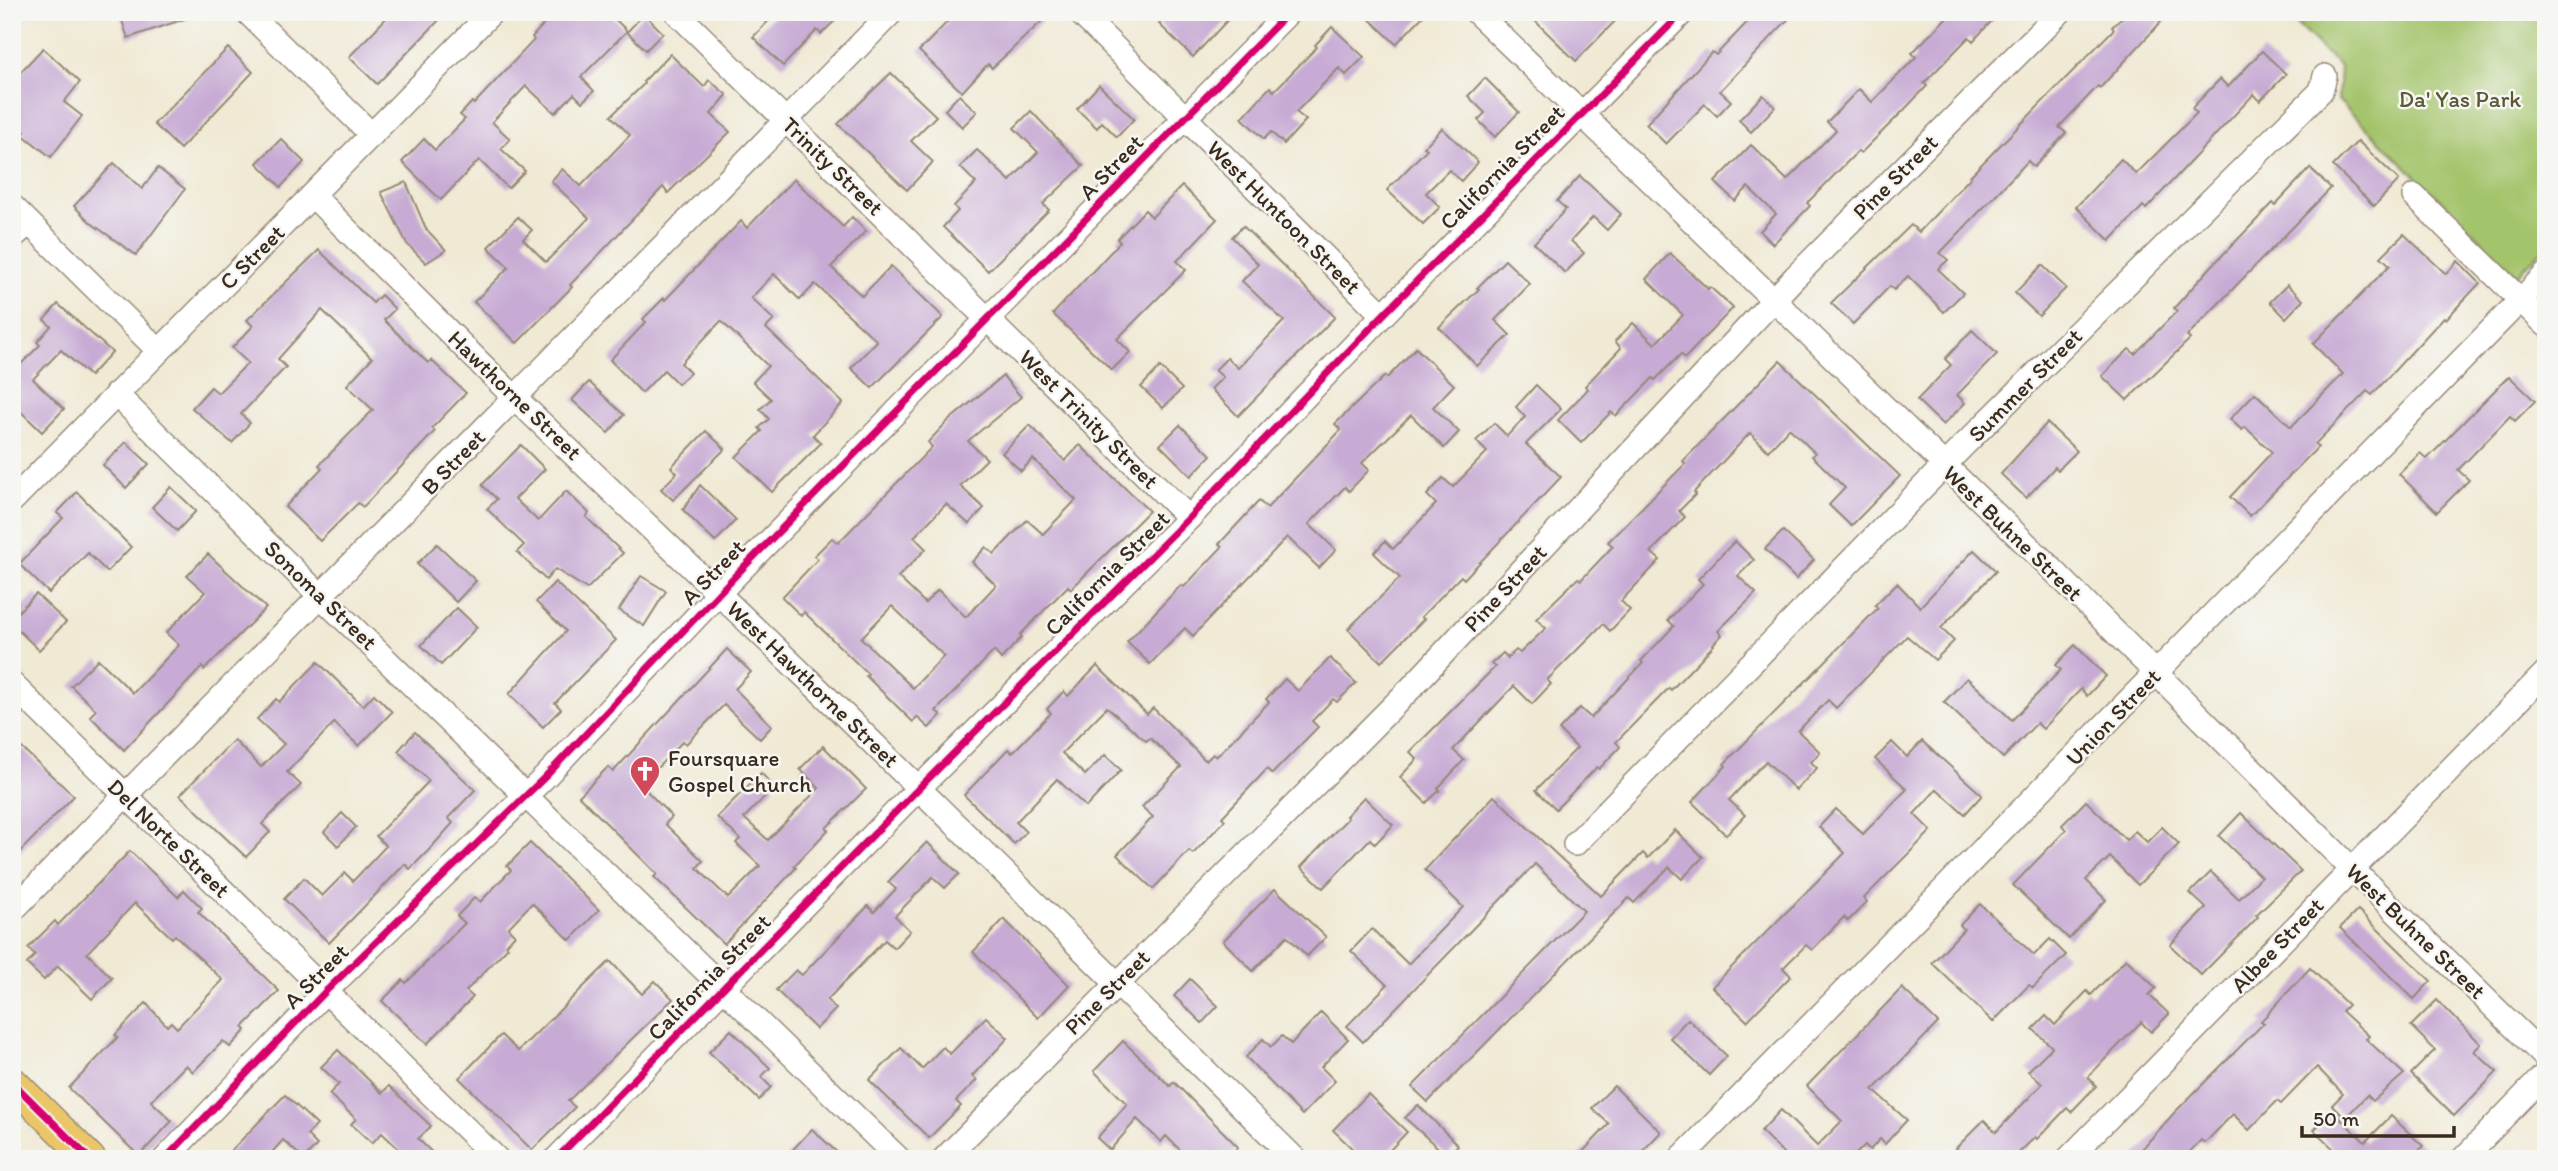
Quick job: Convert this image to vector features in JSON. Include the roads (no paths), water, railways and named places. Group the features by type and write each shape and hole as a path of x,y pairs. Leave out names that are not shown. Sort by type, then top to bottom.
{"main road":[{"path":"12,1082 90,1159"}],"street":[{"path":"247,12 372,135"},
{"name":"C Street","path":"12,501 492,12"},
{"name":"Trinity Street","path":"676,12 989,320"},
{"name":"B Street","path":"12,911 892,12"},
{"name":"West Huntoon Street","path":"1079,12 1383,315"},
{"name":"A Street","path":"165,1159 327,991 527,794 719,593 1289,12"},
{"name":"West Buhne Street","path":"1476,12 2156,673 2546,1058"},
{"name":"California Street","path":"556,1159 919,788 1189,518 1383,315 1683,12"},
{"name":"Pine Street","path":"944,1159 1411,688 1773,302 2060,12"},
{"name":"Summer Street","path":"1575,845 1944,467 2321,91 2325,76"},
{"name":"Hawthorne Street","path":"313,196 515,398 719,593"},
{"path":"2414,196 2546,325"},
{"path":"18,222 159,351"},
{"name":"Union Street","path":"1680,1159 2546,274"},
{"name":"West Trinity Street","path":"989,320 1189,518"},
{"name":"Sonoma Street","path":"116,394 899,1159"},
{"name":"West Hawthorne Street","path":"719,593 1118,982 1295,1159"},
{"name":"Albee Street","path":"2068,1159 2546,672"},
{"name":"Del Norte Street","path":"12,684 497,1159"},
{"path":"2463,1159 2546,1073"}],"place":[{"name":"Foursquare Gospel Church","path":"645,798"}],"park label":[{"name":"Da' Yas Park","path":"2460,99"}]}
